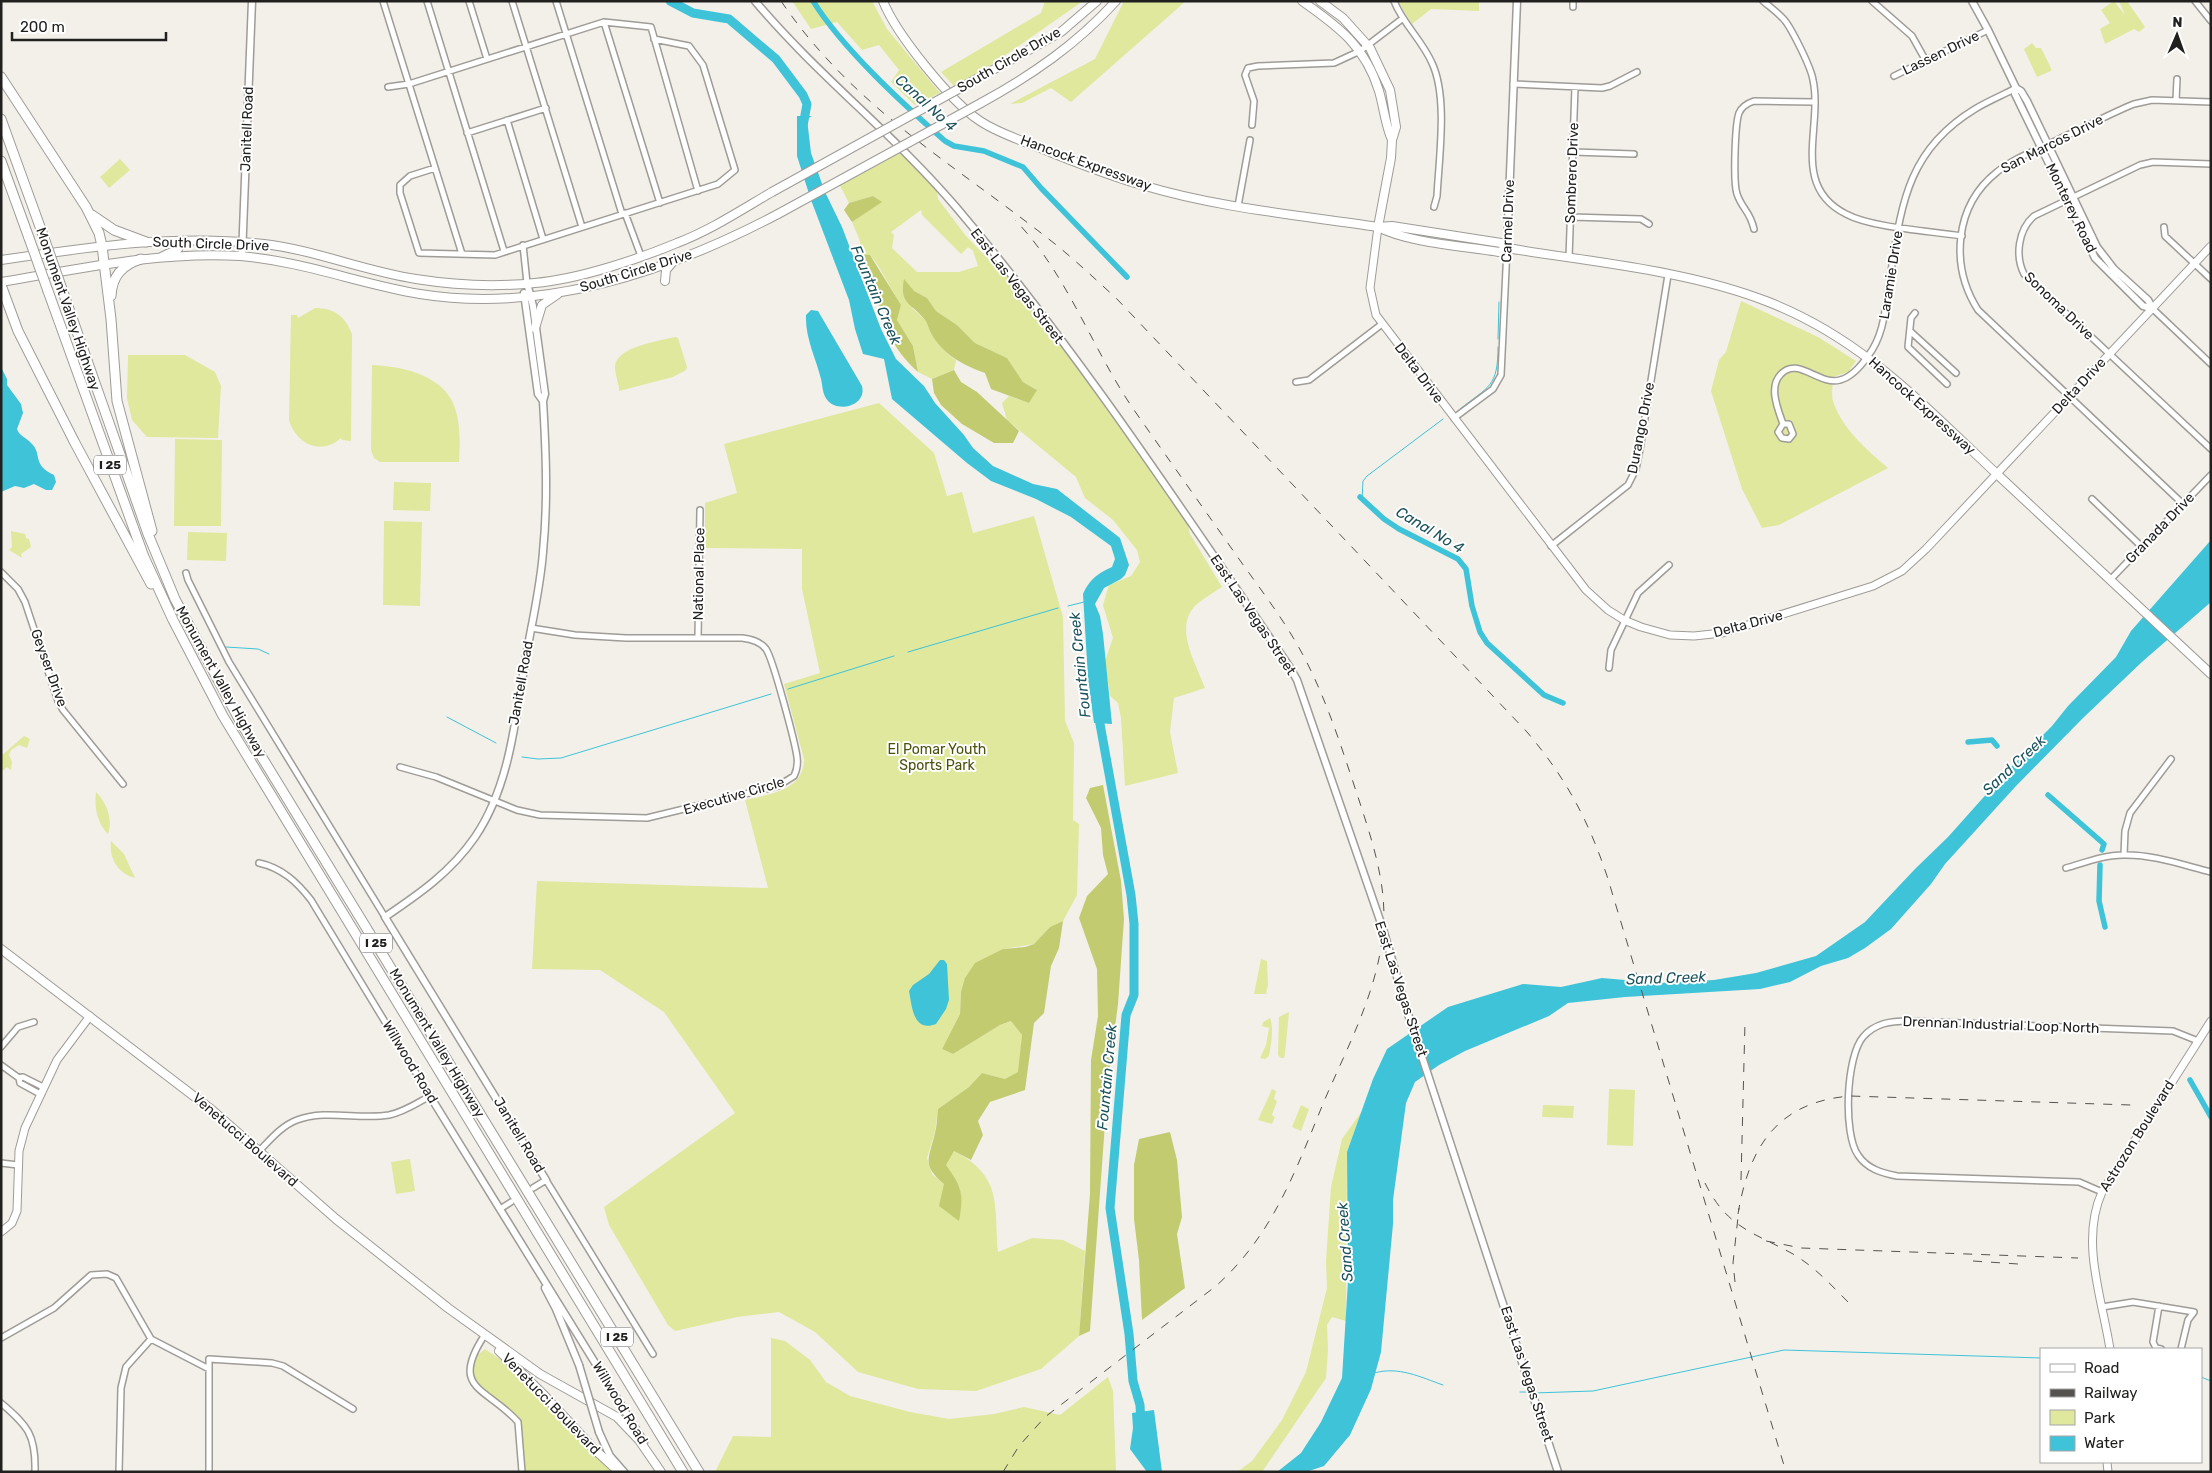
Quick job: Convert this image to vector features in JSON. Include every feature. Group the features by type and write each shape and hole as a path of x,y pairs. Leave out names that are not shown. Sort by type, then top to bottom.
{"highway":[{"path":"1,77 95,222 102,246 105,266 111,319 116,401 158,546 204,656"},
{"name":"Monument Valley Highway","path":"1,118 148,534 175,599 204,656 241,723 699,1472"},
{"name":"Monument Valley Highway","path":"1,161 144,557 181,636 240,746 683,1472"},
{"path":"88,211 114,230 146,242"},
{"path":"111,319 112,292 117,275 126,265 141,260"},
{"path":"1,284 14,323 132,550 181,636"},
{"path":"1,306 14,323"}],"main road":[{"name":"Hancock Expressway","path":"883,1 897,27 917,55 967,111 981,122 1042,149 1122,178 1184,195 1238,206 1378,227 1390,234 1499,252 1507,248 1728,287 1767,302 1821,327 1868,357 1905,388 2211,674"},
{"name":"South Circle Drive","path":"1,284 141,260 242,256 313,268 421,294 475,298 527,296 561,292 599,284 678,260 727,240 778,214 1021,80 1054,58 1087,31 1116,1"},
{"path":"1302,1 1338,26 1360,51 1375,80 1382,100 1386,128 1392,140"},
{"path":"1320,1 1343,18 1368,45 1380,66 1390,90 1396,128 1392,140 1391,158 1378,227"},
{"name":"South Circle Drive","path":"1,260 102,246 182,241 274,246 414,278 467,284 527,284 561,278 641,256 693,236 1045,42 1094,3"},
{"name":"Delta Drive","path":"1378,227 1370,288 1373,304 1382,324 1586,590 1608,610 1624,620 1641,627 1670,634 1707,635 1740,628 1873,586 1890,578 1915,561 2211,246"},
{"path":"160,258 178,249 182,241"},
{"path":"644,271 660,274 665,281 665,273 668,266 678,260"},
{"path":"535,328 542,305 561,292"},
{"name":"Venetucci Boulevard","path":"1,949 212,1110 393,1266 484,1336 540,1374 617,1417 634,1434 659,1469"},
{"path":"1,1232 12,1223 17,1211 21,1137 57,1060 90,1016"},
{"name":"Astrozon Boulevard","path":"2110,1348 2092,1235 2095,1210 2102,1192 2211,1021"},
{"name":"Venetucci Boulevard","path":"484,1336 544,1394 593,1448 619,1472"}],"street":[{"name":"Janitell Road","path":"242,256 252,1"},
{"path":"383,1 462,254"},
{"path":"427,1 504,251"},
{"path":"470,1 487,59"},
{"path":"512,1 582,227"},
{"path":"556,1 623,214 641,256"},
{"name":"East Las Vegas Street","path":"755,1 804,56 936,185 989,248 1122,425 1289,666 1303,694 1383,929 1408,1014 1558,1472"},
{"path":"1394,1 1402,19 1429,57 1439,88 1441,100 1438,196 1434,207"},
{"name":"Carmel Drive","path":"1454,418 1493,389 1501,375 1516,1"},
{"path":"1763,1 1789,27 1813,77 1812,163 1821,192 1828,201 1846,214 1865,220 1962,236"},
{"path":"1872,1 1912,36 1926,61"},
{"name":"Monterey Road","path":"1972,1 2016,88 2021,91 2049,145 2073,198 2104,258 2148,300 2152,309 2211,364"},
{"path":"2195,1 2211,20"},
{"path":"1252,125 1254,101 1245,75 1248,68 1258,66 1330,64 1360,51 1402,19"},
{"path":"388,87 409,84 604,22 651,27 698,191"},
{"path":"604,22 660,203"},
{"name":"Lassen Drive","path":"1894,76 1988,30"},
{"path":"435,168 410,176 400,185 400,193 419,253 490,255 718,184 735,170 700,60 686,44 654,38"},
{"path":"1514,84 1575,87 1610,86 1637,72"},
{"path":"2176,79 2176,100"},
{"name":"Sombrero Drive","path":"1568,258 1575,87"},
{"name":"Monterey Road","path":"2016,88 2015,94 2066,201 2099,262 2143,306 2152,309"},
{"name":"Laramie Drive","path":"1783,424 1774,393 1777,378 1785,369 1799,367 1818,378 1838,381 1852,375 1868,357 1879,340 1903,202 1912,176 1936,140 1977,108 2016,88"},
{"name":"San Marcos Drive","path":"2183,504 1978,310 1964,285 1960,261 1962,236 1972,202 1985,182 2008,164 2134,104 2152,100 2211,102"},
{"path":"1754,229 1751,215 1741,202 1736,188 1737,122 1740,111 1747,103 1754,101 1814,102"},
{"path":"467,132 546,108"},
{"path":"507,120 543,239"},
{"path":"1238,206 1250,140"},
{"path":"1573,152 1634,154"},
{"name":"Sonoma Drive","path":"2211,164 2147,163 2066,201 2030,220 2021,238 2019,255 2020,266 2024,274 2211,449"},
{"path":"1570,216 1641,219 1649,224"},
{"path":"2164,227 2165,236 2211,279"},
{"name":"Janitell Road","path":"523,245 538,394 543,401"},
{"name":"Durango Drive","path":"1551,546 1628,485 1633,476 1641,442 1668,275"},
{"name":"Janitell Road","path":"385,916 419,894 448,870 476,836 494,801 507,763 543,559 547,508 547,461 543,401 546,394 535,328 527,296"},
{"path":"1914,313 1911,318 1908,347 1947,384"},
{"path":"1296,382 1309,380 1382,324"},
{"path":"1910,331 1956,373"},
{"name":"Granada Drive","path":"2110,580 2211,474"},
{"path":"2092,499 2142,547"},
{"name":"National Place","path":"698,638 700,510"},
{"path":"1609,668 1611,650 1638,593 1669,565"},
{"name":"Geyser Drive","path":"1,572 18,589 26,602 58,701 63,710 123,784"},
{"name":"Janitell Road","path":"186,573 229,662 653,1354"},
{"name":"Executive Circle","path":"400,767 436,777 517,810 540,815 638,819 662,815 778,786 790,780 796,771 797,758 770,657 765,647 748,639 603,637 531,628"},
{"path":"2124,855 2125,831 2130,813 2171,759"},
{"path":"2066,868 2107,856 2124,855 2147,857 2211,872"},
{"name":"Willwood Road","path":"260,863 276,869 298,884 311,900 588,1350 659,1469"},
{"path":"1,1047 18,1028 34,1022"},
{"name":"Drennan Industrial Loop North","path":"2102,1192 2086,1184 2071,1182 1897,1176 1877,1171 1861,1160 1852,1142 1849,1127 1853,1060 1859,1042 1876,1026 1888,1022 2173,1031 2198,1040"},
{"path":"1,1065 19,1078 20,1083 42,1091"},
{"path":"259,1151 279,1131 298,1120 324,1116 387,1115 398,1113 430,1096"},
{"path":"1,1163 18,1165"},
{"path":"533,1188 546,1180"},
{"path":"500,1209 511,1202"},
{"name":"Willwood Road","path":"534,1264 580,1365 599,1432 610,1456 624,1472"},
{"path":"1,1338 54,1308 91,1275 99,1273 116,1278 151,1339 209,1370"},
{"path":"2102,1307 2133,1302 2194,1312 2188,1320 2181,1348"},
{"path":"2156,1348 2153,1342 2160,1306"},
{"path":"484,1336 469,1362 469,1371 476,1385 518,1422 522,1472"},
{"path":"118,1472 120,1388 126,1366 151,1339"},
{"path":"209,1472 209,1359 272,1362 283,1366 353,1409"},
{"path":"1,1403 23,1421 30,1431 34,1443 36,1472"}],"green space":[{"path":"792,1 872,1 887,29 940,93 915,105 891,82 899,70 879,45 862,50 837,22 811,29"},
{"path":"1045,1 1083,1 997,61 955,87 941,72 1041,13"},
{"path":"1124,1 1186,1 1071,102 1051,88 1022,103 1010,104 1095,59"},
{"path":"1398,1 1479,1 1479,11 1431,9 1412,24"},
{"path":"2114,1 2125,15 2119,1 2127,1 2145,27 2139,32 2134,29 2105,44 2100,29 2110,23 2101,10"},
{"path":"2032,43 2036,48 2041,48 2051,68 2051,71 2037,77 2024,49"},
{"path":"897,145 936,185 938,199 966,236 1001,272 1008,272 1185,514 1190,534 1222,587 1196,605 1189,614 1186,624 1188,645 1205,688 1174,698 1170,732 1178,773 1125,786 1121,718 1118,703 1110,696 1105,661 1113,638 1103,605 1109,585 1131,576 1140,562 1137,550 1113,520 1085,498 1076,477 1007,420 1002,403 1009,396 1029,403 1036,389 1023,382 1007,358 975,343 957,325 936,311 927,298 914,291 912,308 925,321 943,348 956,360 954,370 932,379 918,372 913,346 897,320 901,305 870,255 860,255 860,241 852,222 881,202 873,196 849,203 838,182","holes":["921,210 922,215 961,254 968,247 973,251 978,266 959,272 917,272 892,248 894,235 891,232"]},
{"path":"120,159 130,170 109,188 100,177"},
{"path":"873,196 882,202 852,222 844,210 849,203"},
{"path":"855,254 870,255 901,305 897,320 913,346 918,372 900,353 892,339 887,313 874,301"},
{"path":"904,279 914,291 927,298 936,311 957,325 975,343 1007,358 1023,382 1037,390 1029,403 991,389 985,373 962,363 948,354 932,335 925,320 905,299 903,294"},
{"path":"1741,301 1818,337 1856,361 1848,372 1833,377 1833,401 1842,421 1849,430 1888,468 1779,525 1762,528 1742,489 1711,391 1719,360 1726,352"},
{"path":"315,308 322,308 338,314 346,322 352,334 351,441 342,440 341,438 333,443 318,447 303,441 292,428 289,420 291,315 297,315 298,318"},
{"path":"675,337 678,338 687,367 686,370 673,377 619,391 615,367 617,360 622,354 639,346"},
{"path":"128,355 185,355 215,372 221,386 218,438 147,437 132,420 127,398"},
{"path":"372,365 394,367 417,373 438,384 446,392 452,401 457,415 460,439 459,462 380,462 374,458 371,450"},
{"path":"954,370 961,382 977,392 1019,431 1013,443 994,443 962,424 941,405 934,393 932,379"},
{"name":"El Pomar Youth Sports Park","path":"879,403 934,453 947,496 962,492 973,533 1034,516 1063,617 1065,721 1074,743 1073,820 1079,824 1077,895 1063,921 1050,927 1034,944 1003,949 961,992 960,1014 942,1049 953,1054 1000,1025 1012,1021 1022,1035 1019,1072 1005,1079 982,1073 969,1087 938,1109 935,1132 927,1158 932,1174 944,1184 958,1221 961,1205 960,1192 955,1179 945,1165 954,1151 981,1171 993,1193 998,1252 1032,1238 1063,1240 1085,1251 1079,1336 1041,1369 976,1391 918,1389 858,1372 815,1332 779,1312 737,1317 675,1331 668,1325 609,1225 604,1207 735,1113 664,1012 600,970 532,969 537,881 768,888 745,800 784,789 798,778 802,770 804,759 784,684 820,673 802,589 802,549 705,548 705,503 737,493 724,444"},
{"path":"175,439 222,440 221,526 174,526"},
{"path":"394,482 431,483 430,511 393,510"},
{"path":"384,521 422,522 420,606 383,605"},
{"path":"11,531 25,534 26,538 29,539 31,547 21,554 22,558 9,550 12,547"},
{"path":"188,532 227,533 226,561 187,560"},
{"path":"24,736 30,739 27,748 19,745 11,750 9,755 12,762 11,770 7,767 1,772 1,756"},
{"path":"1103,785 1121,881 1124,919 1118,1004 1108,1082 1090,1331 1079,1336 1090,1194 1091,1060 1098,1016 1097,969 1079,918 1087,896 1108,874 1103,855 1101,828 1086,798 1090,788"},
{"path":"96,792 108,811 110,823 108,834 101,825 97,814"},
{"path":"111,841 124,854 135,878 123,872 115,864 111,853"},
{"path":"1063,921 1059,948 1051,966 1044,1013 1034,1023 1025,1090 990,1102 978,1121 983,1135 971,1160 954,1151 946,1165 960,1191 959,1221 939,1206 944,1184 929,1166 929,1155 936,1130 938,1109 969,1087 982,1073 1005,1079 1018,1072 1022,1035 1011,1021 1000,1025 953,1054 942,1049 960,1014 961,992 965,978 975,963 1003,949 1025,947 1034,944 1050,927"},
{"path":"1261,959 1267,961 1268,985 1266,994 1254,994"},
{"path":"1289,1012 1285,1054 1284,1058 1281,1058 1278,1055 1279,1017"},
{"path":"1270,1018 1272,1027 1271,1042 1269,1056 1265,1059 1260,1058 1266,1045 1269,1028 1262,1026 1263,1022"},
{"path":"1272,1089 1276,1091 1274,1099 1277,1101 1272,1115 1275,1117 1272,1124 1258,1120"},
{"path":"1609,1089 1635,1090 1633,1146 1607,1145"},
{"path":"1301,1105 1309,1109 1301,1131 1292,1127"},
{"path":"1543,1105 1574,1106 1573,1118 1542,1117"},
{"path":"1362,1111 1347,1152 1346,1321 1332,1317 1327,1325 1326,1378 1262,1472 1237,1472 1252,1461 1282,1420 1306,1372 1327,1288 1326,1261 1331,1187 1342,1139"},
{"path":"1170,1132 1177,1160 1182,1217 1177,1234 1185,1288 1142,1320 1139,1260 1134,1219 1134,1165 1139,1139"},
{"path":"410,1159 415,1191 396,1194 391,1162"},
{"path":"771,1338 785,1341 810,1360 826,1382 850,1396 910,1412 949,1419 994,1414 1024,1407 1060,1415 1108,1377 1113,1391 1116,1472 715,1472 733,1436 771,1437"},
{"path":"485,1349 525,1376 616,1472 522,1472 520,1432 513,1417 476,1385 469,1362"}],"water":[{"path":"797,116 812,116 807,119 811,153 881,329 896,359 924,386 935,403 964,435 973,448 993,466 1033,484 1057,489 1120,538 1129,565 1121,579 1104,588 1095,604 1100,616 1103,634 1112,724 1094,723 1088,678 1083,594 1088,584 1095,577 1112,567 1115,559 1111,546 1071,517 1036,499 991,481 892,399 884,359 863,354 849,300 811,200 797,156"},
{"path":"811,310 818,311 862,386 860,398 851,405 845,407 833,405 825,396 807,332 806,315"},
{"path":"1,367 7,379 7,385 21,404 23,413 17,429 34,447 42,467 54,475 56,482 52,490 46,490 34,484 24,488 15,486 1,492"},
{"name":"Sand Creek","path":"2211,540 2211,602 2143,661 2083,718 2016,786 1945,864 1931,884 1891,929 1865,948 1848,958 1821,966 1790,982 1760,989 1625,997 1568,1003 1549,1016 1465,1051 1439,1065 1415,1082 1406,1103 1393,1200 1393,1224 1381,1352 1371,1389 1350,1435 1324,1466 1306,1472 1277,1472 1301,1453 1321,1422 1342,1378 1348,1281 1347,1152 1373,1079 1387,1049 1448,1007 1523,984 1561,987 1602,978 1660,983 1714,980 1756,973 1816,956 1865,922 1948,837 2007,771 2116,657 2131,631"},
{"path":"940,960 944,960 947,964 949,1000 946,1009 936,1024 922,1025 915,1016 909,991 913,985 929,974"},
{"path":"1154,1410 1162,1472 1147,1472 1130,1449 1133,1428 1132,1413"}],"waterway":[{"name":"Fountain Creek","path":"670,1 693,13 729,19 776,59 803,95 807,104 803,126"},
{"name":"Canal No 4","path":"813,1 840,38 874,75 945,141 954,146 984,151 1023,167 1127,277"},
{"path":"1498,339 1499,302"},
{"path":"1460,409 1485,390 1494,378 1498,360 1498,347"},
{"path":"1362,500 1363,481 1367,476 1443,419"},
{"name":"Canal No 4","path":"1360,497 1384,519 1399,529 1458,559 1466,569 1472,606 1480,632 1487,643 1544,695 1563,703"},
{"path":"1068,606 1084,602"},
{"path":"908,652 1058,608"},
{"path":"226,647 258,649 269,654"},
{"path":"788,689 894,656"},
{"path":"522,757 538,759 561,758 771,694"},
{"name":"Fountain Creek","path":"1098,713 1131,895 1134,924 1134,995 1126,1015 1110,1208 1129,1334 1133,1381 1140,1405 1141,1424"},
{"path":"447,717 496,743"},
{"name":"Canal No 4","path":"1968,742 1992,740 1997,746"},
{"name":"Canal No 4","path":"2048,795 2104,844 2102,850"},
{"name":"Canal No 4","path":"2100,865 2099,901 2105,927"},
{"name":"Canal No 4","path":"2190,1080 2211,1117"},
{"path":"1534,1393 1593,1391 1784,1350 2040,1358"},
{"path":"1374,1373 1383,1371 1401,1372 1443,1385"},
{"path":"2202,1377 2211,1381"},
{"path":"1520,1392 1530,1392"}],"railway":[{"path":"781,1 809,39 872,103 941,158 1050,240 1116,298 1527,732 1565,783 1593,838 1608,879 1786,1472"},
{"path":"1003,1472 1019,1446 1045,1417 1216,1286 1253,1245 1268,1222 1293,1175 1352,1039 1375,976 1380,955 1384,916 1381,881 1369,830 1334,725 1303,655 1272,606 1134,410 1050,263 1015,220"},
{"path":"1741,1180 1745,1022"},
{"path":"1738,1214 1750,1168 1759,1149 1771,1132 1785,1118 1803,1108 1825,1100 1850,1096 2131,1105"},
{"path":"1705,1183 1713,1198 1732,1219 1753,1234 1801,1259 1822,1276 1848,1302"},
{"path":"1735,1282 1733,1263 1739,1208"},
{"path":"1766,1241 1801,1248 2078,1258"},
{"path":"1973,1261 2018,1264"}]}
